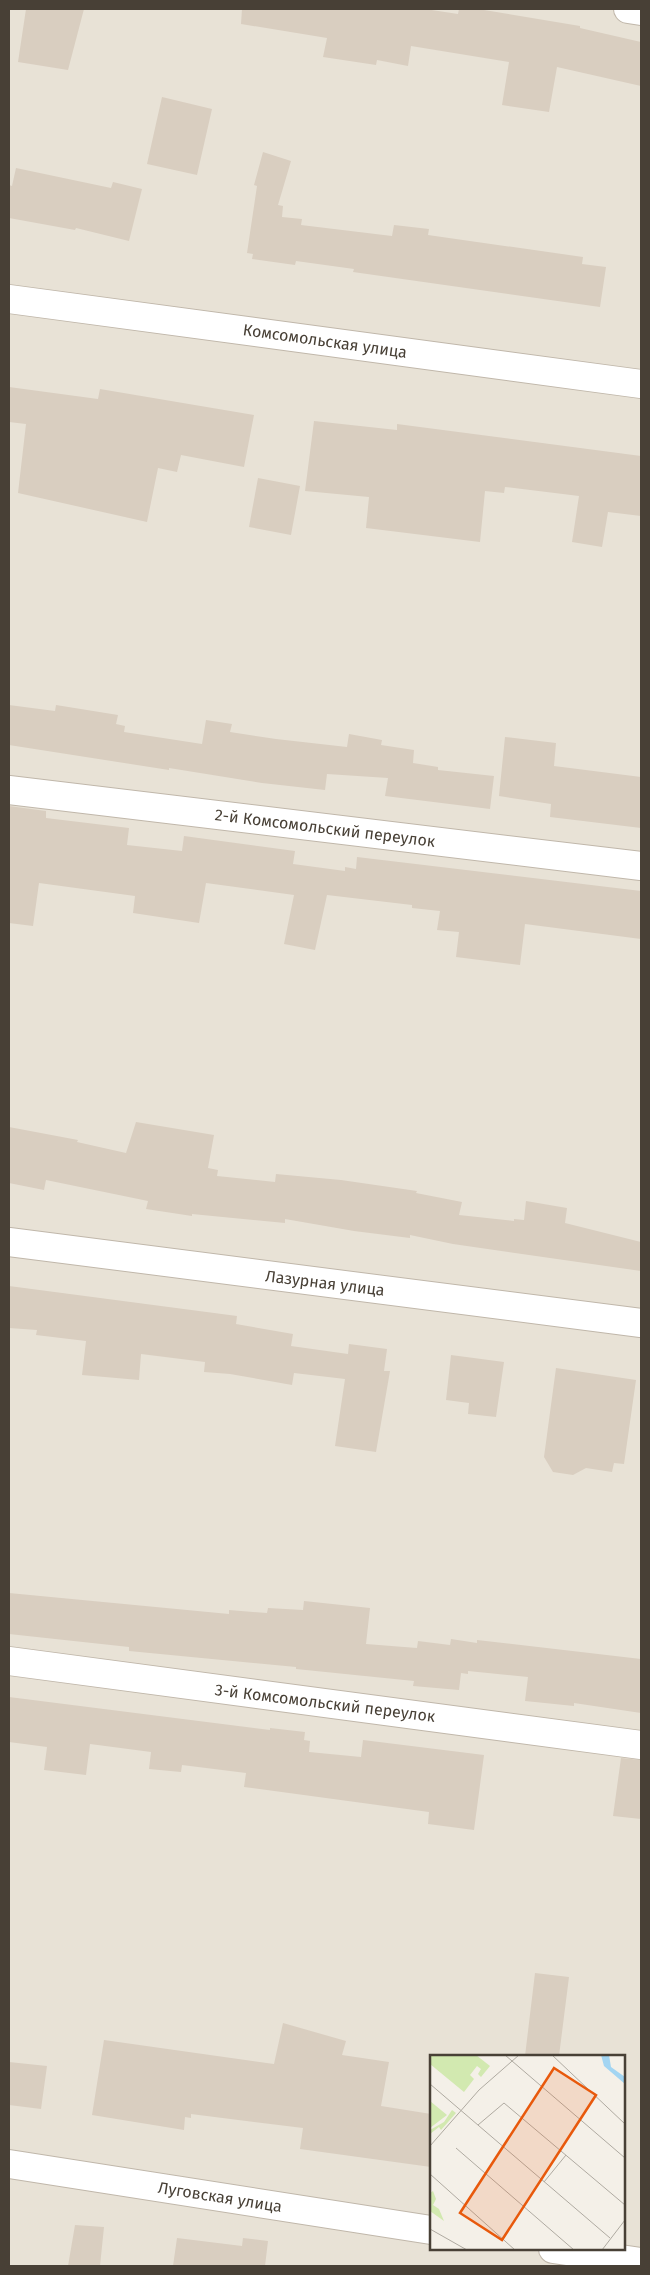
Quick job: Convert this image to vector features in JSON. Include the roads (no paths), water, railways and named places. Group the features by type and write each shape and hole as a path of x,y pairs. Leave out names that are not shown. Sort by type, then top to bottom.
{"street":[{"path":"628,9 641,11"},
{"name":"Комсомольская улица","path":"9,298 641,384"},
{"name":"2-й Комсомольский переулок","path":"9,790 641,866"},
{"name":"Лазурная улица","path":"9,1242 641,1323"},
{"name":"3-й Комсомольский переулок","path":"9,1661 641,1745"},
{"name":"Луговская улица","path":"9,2164 430,2230"},
{"path":"561,2250 641,2262"}]}
